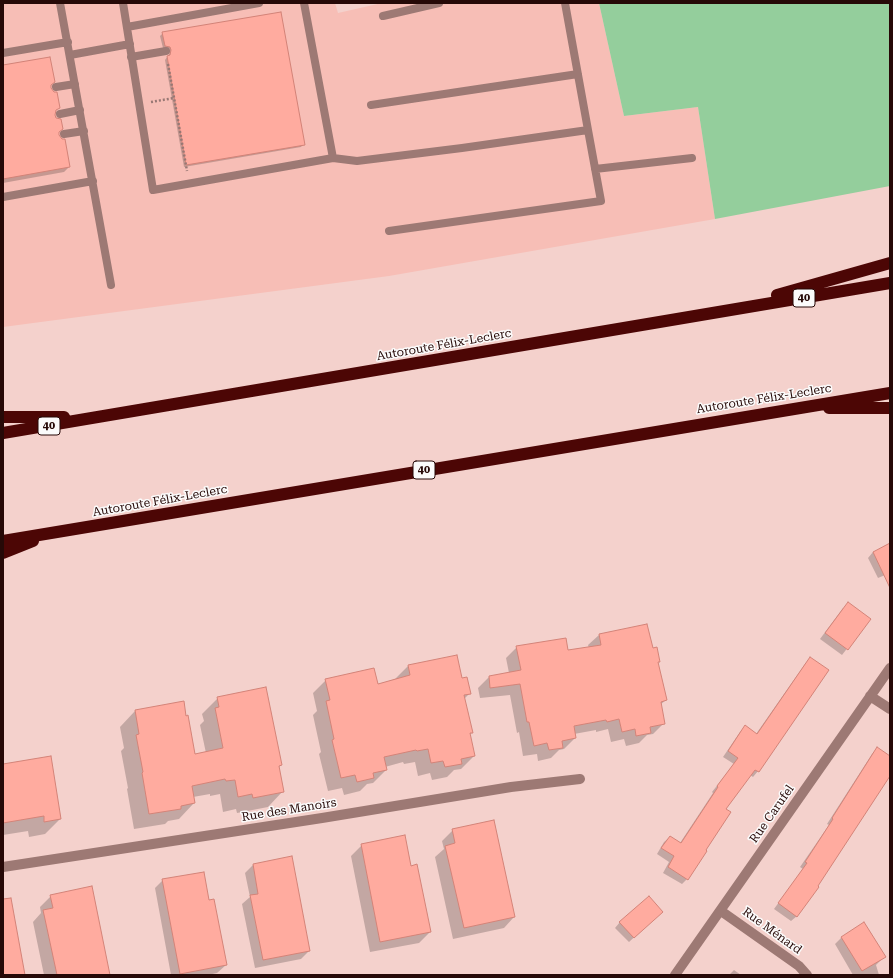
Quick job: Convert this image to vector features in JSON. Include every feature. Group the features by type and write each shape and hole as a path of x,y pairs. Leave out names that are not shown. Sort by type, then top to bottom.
{"highway":[{"path":"718,312 890,263"},
{"name":"Autoroute Félix-Leclerc","path":"3,433 890,283"},
{"name":"Autoroute Félix-Leclerc","path":"3,541 792,408 890,393"},
{"path":"792,408 890,408"},
{"path":"3,417 96,418"},
{"path":"3,553 57,532"}],"street":[{"name":"Rue Carufel","path":"675,975 890,668"},
{"path":"870,696 890,710"},
{"name":"Rue des Manoirs","path":"3,867 322,818 511,787 580,779"},
{"name":"Rue Ménard","path":"721,911 799,966 807,975"}],"lane":[{"path":"60,3 111,285"},
{"path":"123,3 153,190 333,158 357,160 372,159 588,130"},
{"path":"127,27 259,3"},
{"path":"304,3 333,158"},
{"path":"383,16 439,3"},
{"path":"389,231 601,201 565,3"},
{"path":"3,53 68,42"},
{"path":"70,55 130,44"},
{"path":"131,57 166,51"},
{"path":"371,105 578,74"},
{"path":"56,87 75,84"},
{"path":"60,114 80,110"},
{"path":"64,134 84,130"},
{"path":"595,169 692,158"},
{"path":"3,197 93,181"}],"path":[{"path":"168,64 188,174"},
{"path":"139,104 174,98"}],"shaded area":[{"path":"3,3 335,3 338,13 382,3 599,3 624,116 698,107 715,219 389,276 3,327"}],"green space":[{"path":"599,3 890,3 890,186 715,219 698,107 624,116"}],"building":[{"path":"281,12 305,145 186,165 167,56 170,55 171,50 170,47 165,46 162,32"},
{"path":"50,57 55,82 51,85 51,88 54,92 57,92 60,108 56,110 55,115 56,118 61,119 63,129 59,132 59,135 62,139 65,139 70,167 3,179 3,65"},
{"path":"890,543 890,588 873,552"},
{"path":"848,602 871,619 848,650 825,633"},
{"path":"647,624 653,648 657,647 660,662 658,662 667,700 661,702 665,724 650,727 651,733 636,736 635,729 622,732 619,719 607,722 606,720 574,726 576,738 562,741 563,748 549,750 547,743 534,746 529,722 527,722 520,684 490,688 489,676 521,670 516,646 566,638 568,650 601,645 599,634"},
{"path":"457,655 462,678 467,677 471,694 464,695 473,733 470,733 475,756 461,759 462,764 445,767 443,761 431,763 428,749 416,750 384,757 387,770 373,773 374,778 357,782 355,775 341,778 332,740 334,739 326,701 330,700 325,679 374,668 378,684 410,675 408,665"},
{"path":"810,657 829,670 759,772 755,770 726,809 731,812 688,880 668,867 674,856 661,848 670,836 681,843 718,787 717,786 738,758 728,751 745,725 757,734"},
{"path":"266,687 282,765 279,766 284,792 253,798 252,794 238,797 235,780 226,781 225,779 192,786 195,803 181,806 181,809 149,814 136,735 139,734 135,710 184,701 195,754 223,748 215,708 219,707 217,697"},
{"path":"877,747 890,756 890,776 818,886 819,887 797,917 778,903 807,863 805,862"},
{"path":"51,756 61,819 44,822 44,816 3,823 3,764"},
{"path":"494,820 515,917 464,928 445,846 455,843 452,829"},
{"path":"405,835 411,866 417,864 431,932 380,942 361,844"},
{"path":"292,856 310,951 263,960 250,895 258,894 253,864"},
{"path":"204,872 209,900 214,899 227,965 180,974 162,879"},
{"path":"92,886 110,975 57,975 43,910 53,908 50,895"},
{"path":"649,896 663,912 634,938 619,922"},
{"path":"11,898 25,975 3,975 3,899"},
{"path":"864,922 886,957 862,971 841,937"}]}
